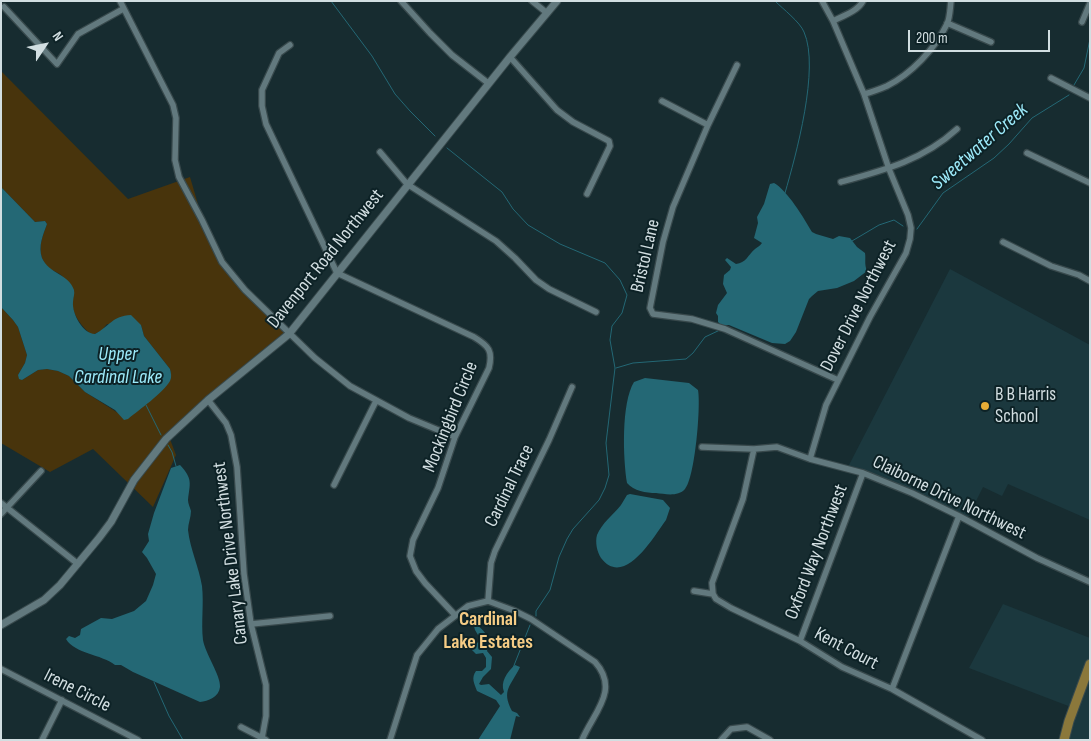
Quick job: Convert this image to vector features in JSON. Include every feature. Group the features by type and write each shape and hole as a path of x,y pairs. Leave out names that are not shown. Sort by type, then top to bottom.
{"main road":[{"path":"1064,740 1090,664"}],"street":[{"path":"120,1 173,106 176,118 175,160 179,177 222,262 245,290 289,334 338,378 409,418 455,437"},
{"path":"401,1 452,55 488,84"},
{"path":"532,1 547,13"},
{"name":"Davenport Road Northwest","path":"1,625 44,600 60,585 110,522 130,485 166,439 208,400 289,334 407,184 558,1"},
{"name":"Dover Drive Northwest","path":"810,458 826,405 906,253 911,228 864,94 833,21 822,1"},
{"path":"833,21 855,10 862,5 863,1"},
{"path":"864,94 887,86 919,62 934,44 947,23 952,1"},
{"path":"1082,22 1090,3"},
{"path":"4,7 57,64 78,34 124,9"},
{"path":"947,23 991,42"},
{"path":"290,45 279,54 269,73 262,90 262,106 266,124 338,273"},
{"path":"510,57 557,110 572,122 609,141 610,146 587,194"},
{"path":"662,101 708,125 737,65"},
{"path":"1051,78 1090,98"},
{"name":"Bristol Lane","path":"708,125 672,207 650,306 652,314 692,319 717,326 838,380"},
{"path":"841,182 889,169 924,154 957,129"},
{"path":"380,152 407,184 496,242 549,289 596,312"},
{"path":"1027,153 1090,183"},
{"path":"1003,242 1052,266 1079,275 1090,281"},
{"name":"Mockingbird Circle","path":"338,273 445,322 486,344 491,357 489,368 455,437 438,488 413,540 410,556 420,577 455,615"},
{"name":"Cardinal Trace","path":"488,601 491,563 495,551 549,440 572,387"},
{"name":"Canary Lake Drive Northwest","path":"208,400 226,423 231,435 236,467 244,574 251,624 266,685 264,739"},
{"path":"334,485 376,401"},
{"name":"Claiborne Drive Northwest","path":"702,446 754,449 777,447 863,473 959,516 1037,558 1090,582"},
{"path":"713,594 712,583 742,499 754,449"},
{"path":"1,514 4,505 41,472"},
{"name":"Oxford Way Northwest","path":"800,641 863,473"},
{"path":"4,505 78,564"},
{"path":"892,689 959,516"},
{"name":"Kent Court","path":"694,591 713,594 716,599 731,608 800,641 842,667 892,689 982,740"},
{"path":"390,740 417,655 438,629 455,615 468,606 488,601 531,619 595,662 602,670 606,684 605,694 582,740"},
{"path":"251,624 330,616"},
{"name":"Irene Circle","path":"1,669 138,740"},
{"path":"42,740 62,700"},
{"path":"241,727 264,739"},
{"path":"721,740 731,728 747,728 770,740"}],"shaded area":[{"path":"1,71 128,199 190,177 205,228 235,276 285,332 248,362 168,434 176,455 153,507 93,449 50,472 1,443 1,307 18,327 27,355 18,375 22,380 38,370 58,371 69,376 85,392 118,413 171,374 170,369 144,336 141,325 107,324 101,331 92,335 85,329 74,312 73,295 67,282 61,275 50,269 42,258 41,245 47,224 45,221 35,222 1,187"},
{"name":"B B Harris School","path":"950,269 1090,345 1090,520 1008,484 1002,496 983,487 967,519 848,467"},
{"path":"1003,604 1090,638 1090,740 1062,740 1071,707 969,668"}],"water":[{"path":"774,183 790,198 812,232 833,239 839,236 850,238 865,253 867,271 854,281 837,288 818,291 812,296 809,299 796,332 790,341 785,344 772,343 729,325 721,325 718,322 716,313 718,305 727,293 723,284 724,275 731,267 725,260 727,258 736,264 742,262 762,243 754,238 758,223 757,217 764,204 770,184"},
{"name":"Upper Cardinal Lake","path":"1,187 35,222 45,221 47,224 41,245 42,258 49,268 68,280 74,292 74,312 86,331 95,334 115,319 131,315 141,325 144,336 170,369 171,378 166,386 128,419 124,420 115,410 85,392 69,376 58,371 38,370 22,380 19,379 18,375 27,355 18,327 1,307"},
{"path":"645,378 689,383 698,390 698,425 692,471 685,489 679,493 644,492 633,488 627,483 624,431 627,403 634,382"},
{"path":"180,465 190,481 188,500 191,511 188,530 202,586 203,640 220,682 218,693 215,696 200,702 121,665 115,665 103,658 75,648 66,639 69,636 75,638 80,635 81,629 101,618 112,619 134,611 146,601 156,574 142,552 149,541 148,534 154,513 171,468"},
{"path":"627,495 663,500 670,508 666,520 654,538 637,557 628,564 619,567 610,566 598,553 597,535"},
{"path":"477,625 487,636 489,643 487,651 492,657 491,669 479,684 489,684 501,695 504,692 503,685 507,674 515,665 520,667 507,693 512,711 520,717 516,716 510,740 478,740 500,706 496,700 477,691 474,683 473,678 476,671 482,671 486,667 486,658 483,653 476,654 467,642 477,643 481,640 475,630 474,626"}],"waterway":[{"path":"331,1 372,56 395,94 435,136"},
{"path":"775,1 802,28 808,48 809,67 805,112 785,193"},
{"name":"Sweetwater Creek","path":"1074,85 1084,68 1090,39"},
{"name":"Sweetwater Creek","path":"917,229 943,193 994,158 1032,118 1069,95"},
{"path":"447,148 502,192 513,209 528,225 560,244 605,263 620,280 627,295 622,313 612,326 610,340 615,368 606,443 609,475 599,500 573,529 567,539 559,557 550,590 536,611 536,616"},
{"name":"Sweetwater Creek","path":"852,241 879,225 894,220 903,226"},
{"name":"Sweetwater Creek","path":"616,368 633,363 686,359 705,337 720,330"},
{"path":"146,405 161,435"},
{"path":"168,445 176,466"},
{"name":"Sweetwater Creek","path":"513,668 530,625"},
{"path":"154,682 169,716 183,740"}],"place":[{"name":"B B Harris School","path":"985,406"}],"district":[{"name":"Cardinal Lake Estates","path":"488,632"}]}
